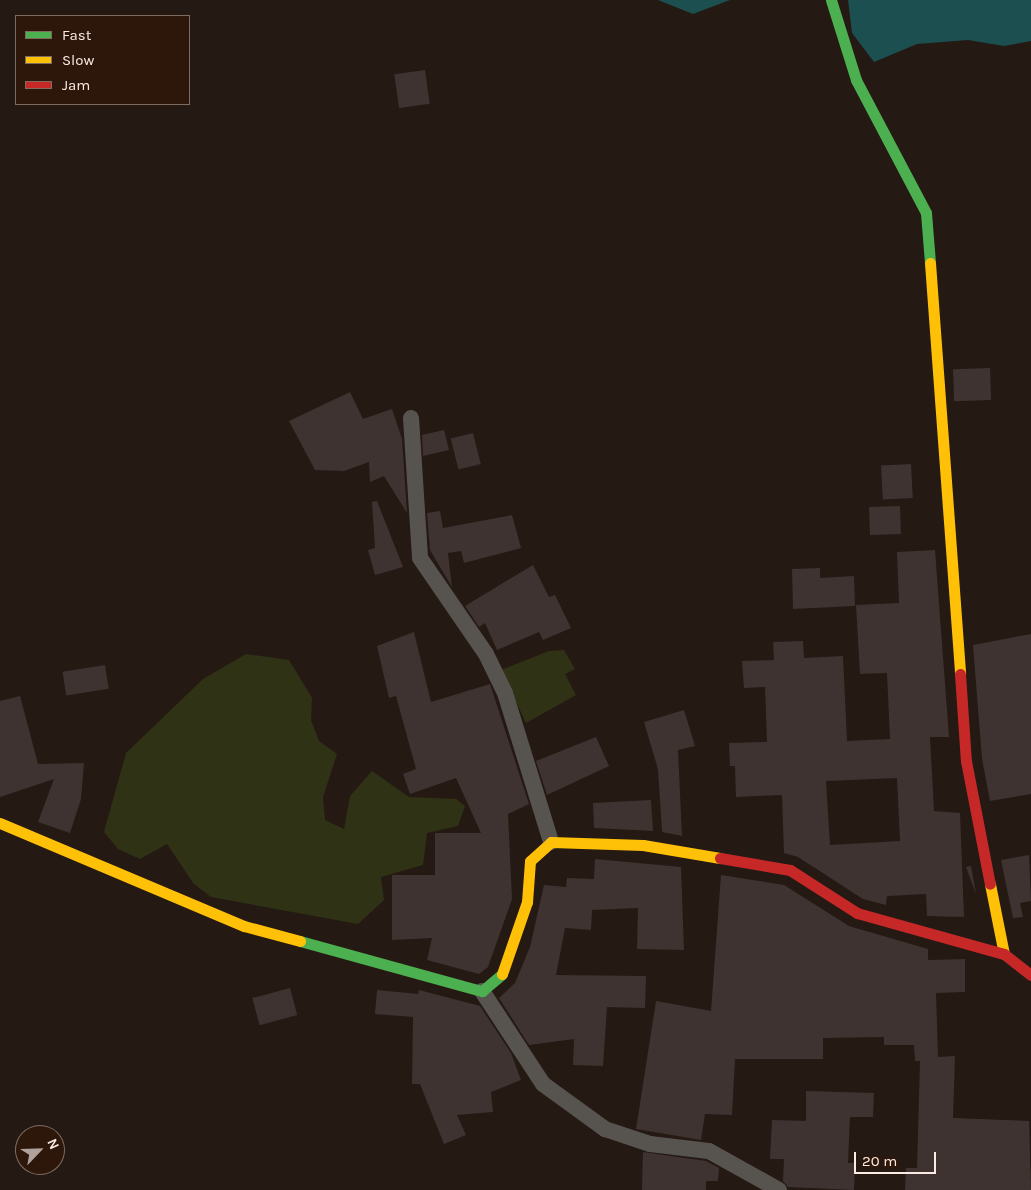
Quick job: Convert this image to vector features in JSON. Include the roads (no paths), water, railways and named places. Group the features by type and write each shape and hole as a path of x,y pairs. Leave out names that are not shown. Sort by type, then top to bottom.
{"street":[{"path":"831,0 856,80 926,213 966,761 1004,954"},
{"path":"0,823 244,926 482,991 500,977 516,940 527,902 530,861 551,842 643,845 790,870 857,913 1004,954 1031,974"}],"lane":[{"path":"412,418 420,558 486,654 505,693 551,842"},
{"path":"482,991 543,1084 605,1129 650,1144 709,1151 779,1190"}],"water":[{"path":"658,0 730,0 693,14"},
{"path":"848,0 1031,0 1031,41 1004,46 968,40 917,44 874,62 852,33"}]}
